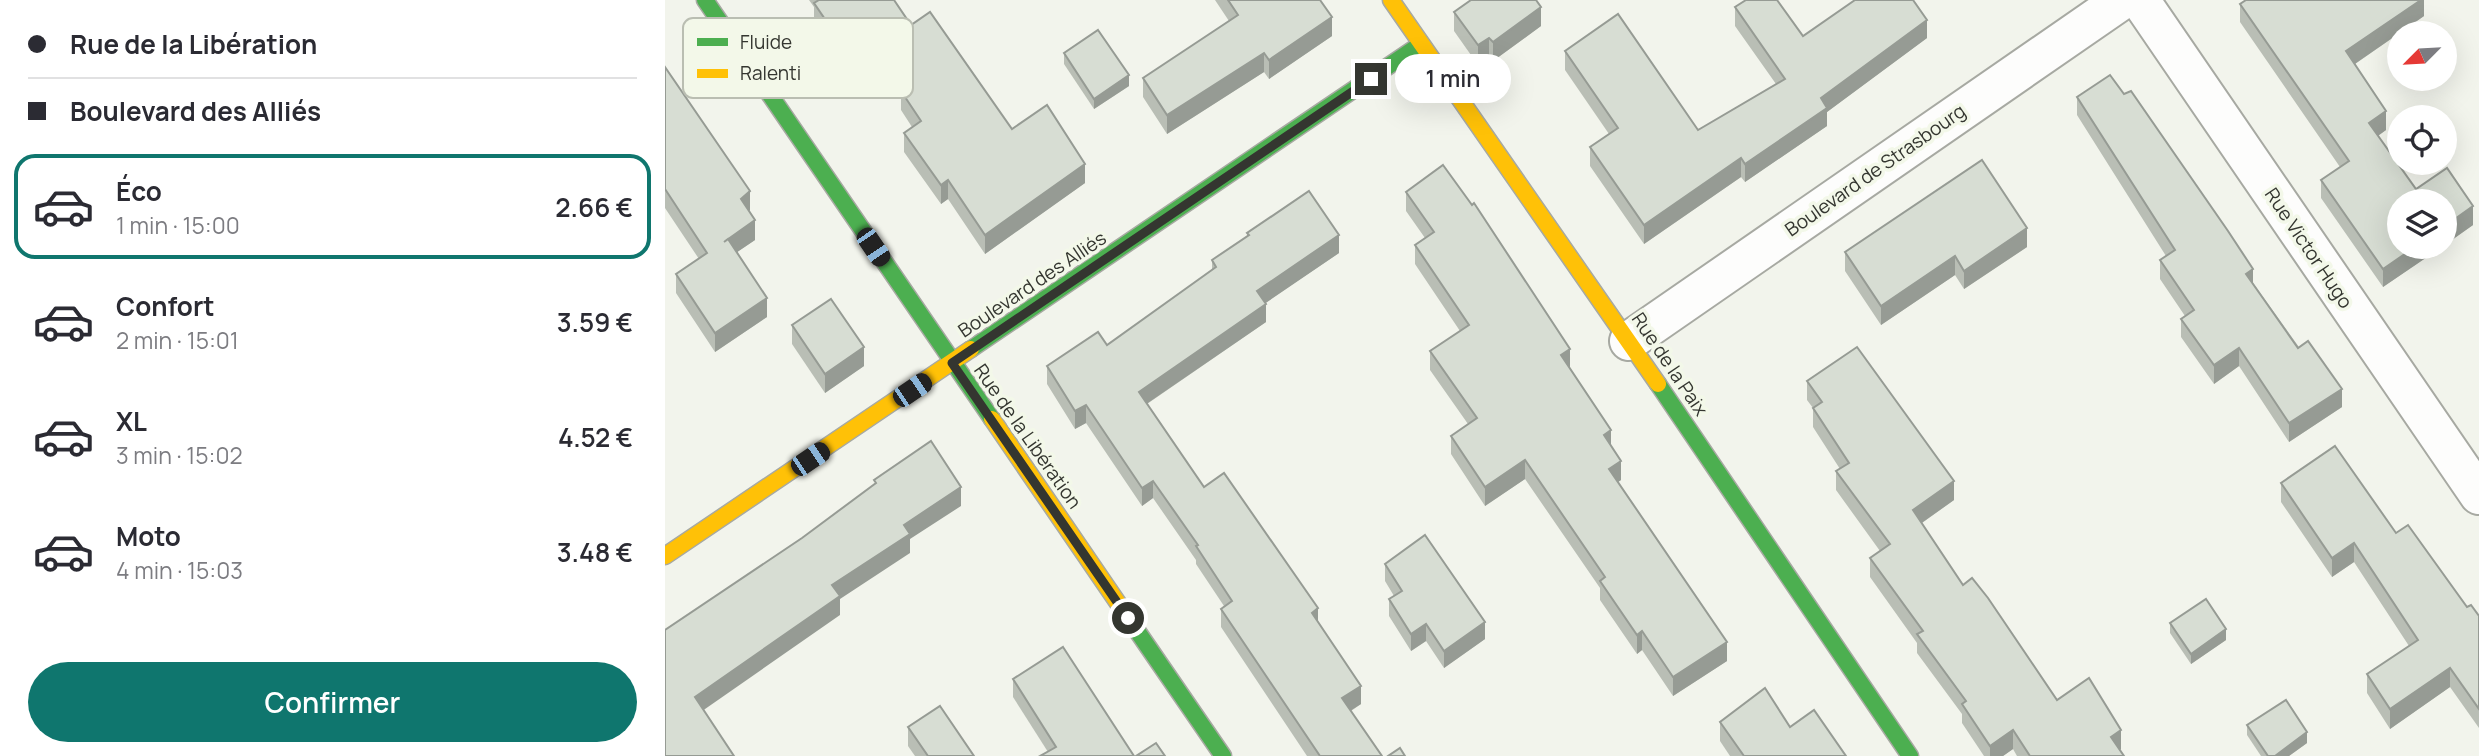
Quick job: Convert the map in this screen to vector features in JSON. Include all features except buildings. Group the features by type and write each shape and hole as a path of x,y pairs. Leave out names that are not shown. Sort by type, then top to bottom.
{"street":[{"name":"Rue de la Libération","path":"705,0 717,18"},
{"name":"Rue de la Paix","path":"1391,0 1629,341 1910,756"},
{"name":"Boulevard de Strasbourg","path":"1629,341 2122,0"},
{"name":"Rue Victor Hugo","path":"2140,0 2479,495"},
{"name":"Boulevard des Alliés","path":"665,555 1421,44"},
{"name":"Rue de la Libération","path":"772,98 1223,756"}],"traffic: fast":[{"path":"705,0 717,18"},
{"path":"971,349 1421,44"},
{"path":"772,98 992,419"},
{"path":"1658,384 1910,756"},
{"path":"1120,606 1223,756"}],"traffic: slow":[{"path":"1391,0 1658,384"},
{"path":"665,556 971,349"},
{"path":"992,419 1120,606"}],"route":[{"path":"1128,618 952,363 1371,79"}]}
